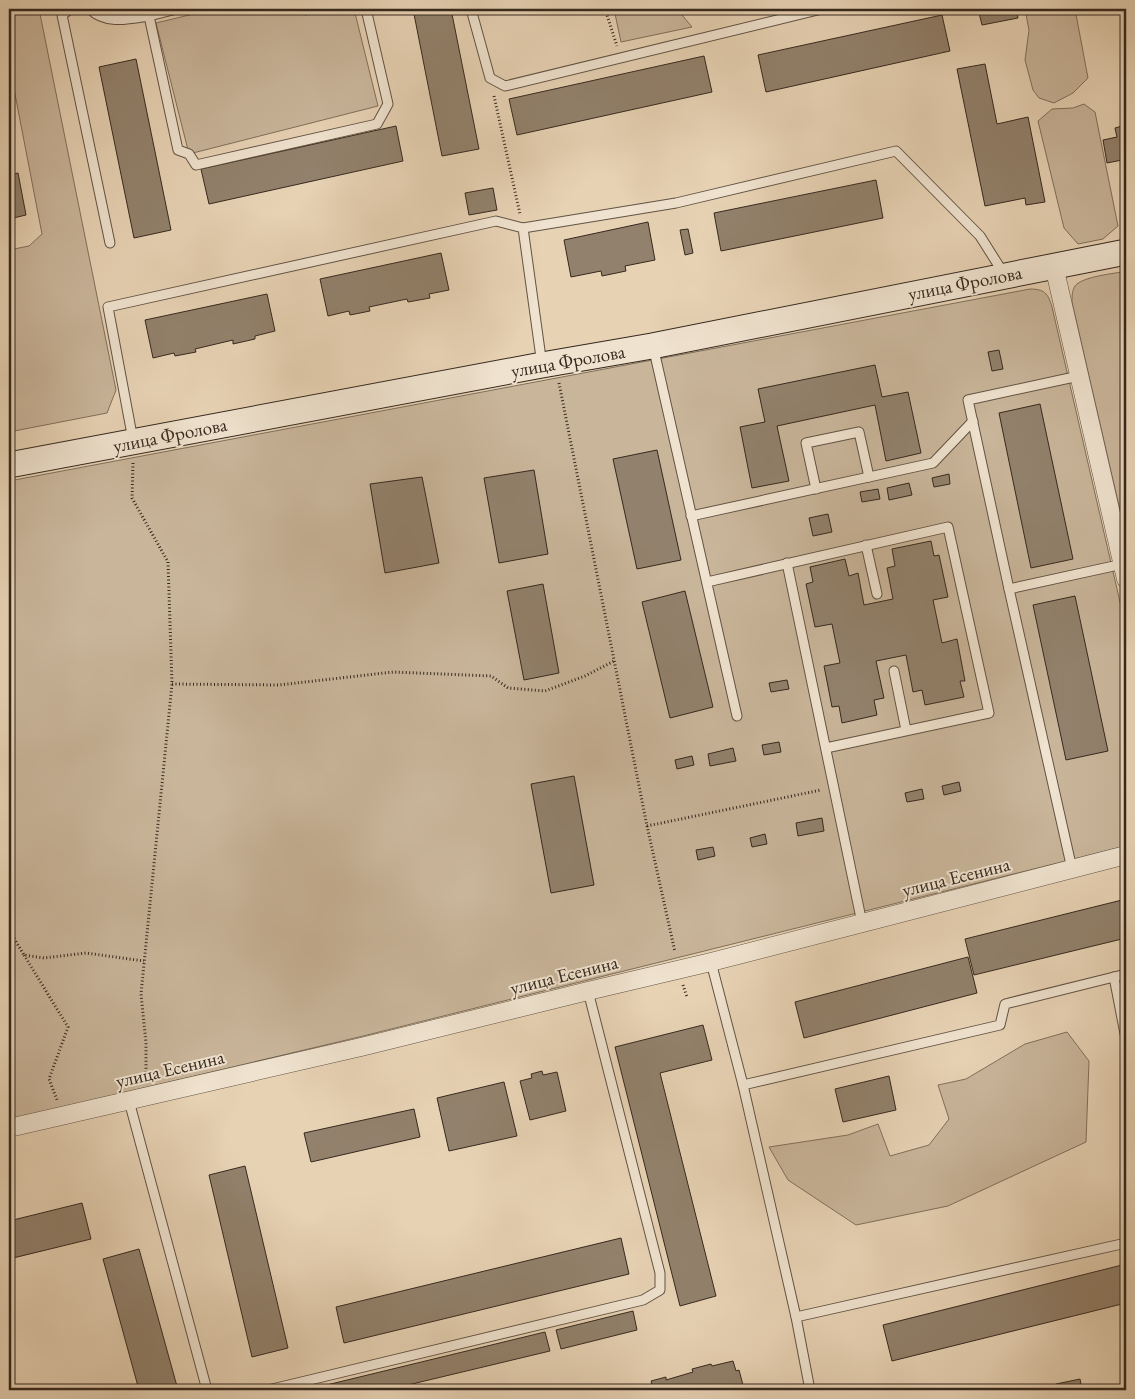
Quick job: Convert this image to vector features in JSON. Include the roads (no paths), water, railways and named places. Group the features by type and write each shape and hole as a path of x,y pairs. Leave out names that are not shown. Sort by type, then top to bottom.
{"street":[{"name":"улица Фролова","path":"9,465 652,346 1126,252"},
{"path":"1054,266 1125,571"},
{"name":"улица Есенина","path":"9,1128 361,1047 679,970 1126,854"}],"lane":[{"path":"70,9 62,15 110,243"},
{"path":"90,9 95,15 119,20 149,16 178,9"},
{"path":"149,16 178,150 189,154 196,165 377,124 388,104 366,9"},
{"path":"471,9 490,78 505,86 822,9"},
{"path":"133,442 108,307 496,221 523,228 676,202 896,151 980,236 1004,275"},
{"path":"523,228 548,364"},
{"path":"652,346 737,716"},
{"path":"1072,869 968,400 1079,376"},
{"path":"692,516 934,463 973,421"},
{"path":"816,489 806,443 859,432 869,477"},
{"path":"706,582 948,527 989,712 826,748"},
{"path":"866,545 877,594"},
{"path":"787,563 862,923"},
{"path":"1009,589 1125,571"},
{"path":"894,672 906,730"},
{"path":"711,962 743,1086 796,1317 810,1390"},
{"path":"743,1086 1000,1025 1005,1004 1126,974"},
{"path":"1114,977 1126,1039"},
{"path":"268,1390 643,1300 660,1290 660,1273 588,991"},
{"path":"137,1099 207,1390"},
{"path":"796,1317 1126,1243"}]}
